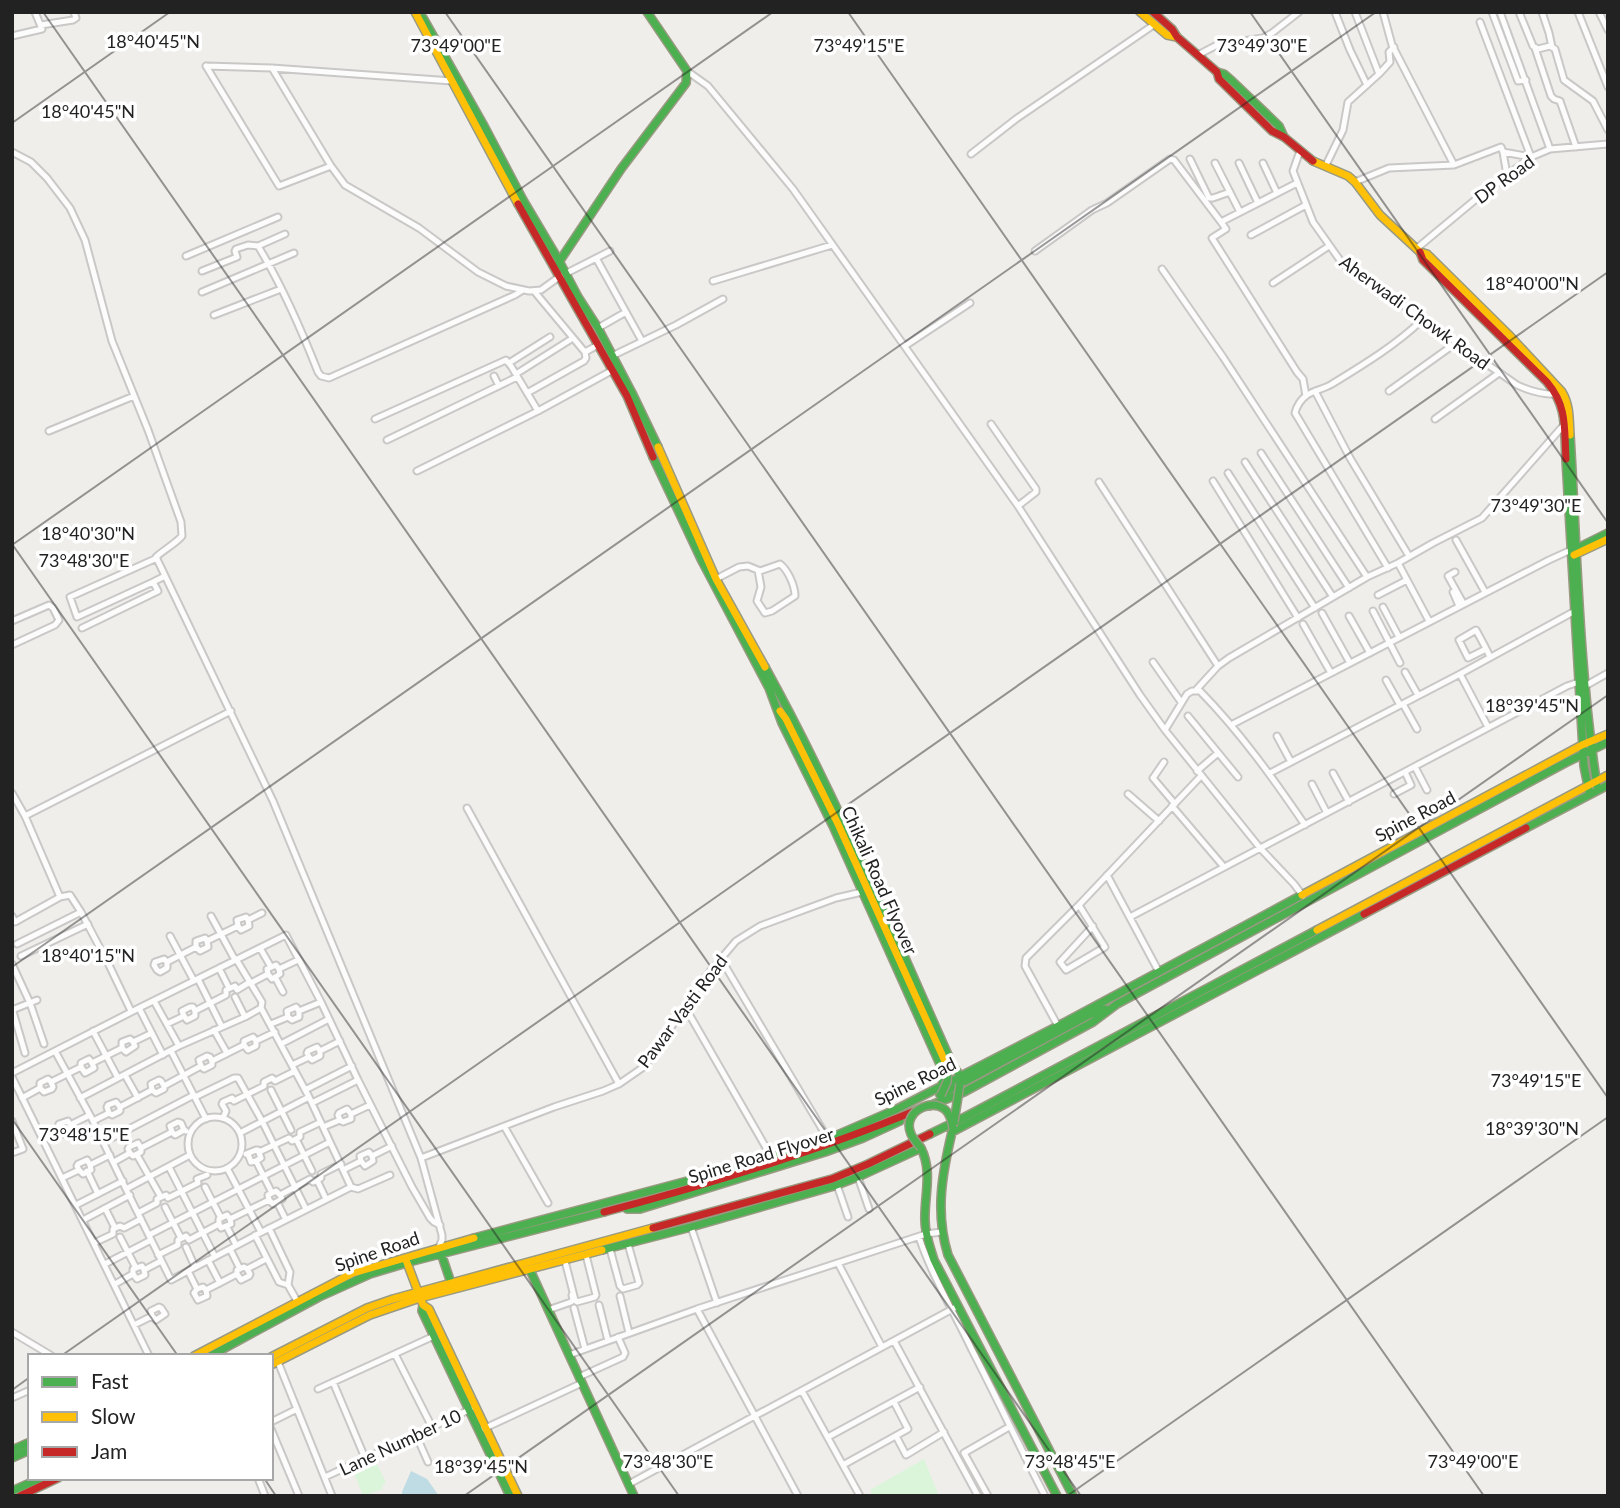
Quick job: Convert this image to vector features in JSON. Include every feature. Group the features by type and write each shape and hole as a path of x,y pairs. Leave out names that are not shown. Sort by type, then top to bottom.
{"main road":[{"path":"415,12 504,179 558,263"},
{"path":"420,12 558,263 598,345 627,396 714,580 843,821 960,1080 942,1188 941,1231 948,1255 1073,1496"},
{"path":"558,263 621,169 686,83 687,71 647,12"},
{"path":"1140,12 1167,35 1177,37"},
{"path":"1153,12 1217,72 1219,79 1272,131 1284,137 1313,161 1338,170 1355,182 1380,215 1418,250 1427,254 1517,343 1566,399 1569,413 1575,611 1582,684"},
{"path":"563,275 598,328 653,437 714,580"},
{"path":"1559,393 1563,412 1574,552 1586,743 1583,754 1589,794"},
{"path":"1574,552 1608,533"},
{"path":"1574,552 1608,539"},
{"path":"782,707 782,723 833,826 943,1071 942,1090"},
{"name":"Chikali Road Flyover","path":"782,707 948,1068 960,1080"},
{"name":"Spine Road","path":"960,1080 1301,894 1586,743 1608,734"},
{"path":"1591,750 1608,742"},
{"path":"1586,743 1591,750 1598,790"},
{"name":"Spine Road","path":"440,1250 617,1208 830,1142 964,1092 1093,1021 1117,1004 1591,750"},
{"path":"420,1298 451,1283 844,1175 965,1117 1608,775"},
{"path":"953,1128 1608,785"},
{"name":"Spine Road Flyover","path":"617,1208 640,1209 861,1140 910,1116 942,1090 960,1080 1089,1015 1117,1004"},
{"path":"942,1090 945,1089 948,1068"},
{"name":"Spine Road","path":"198,1354 353,1273 830,1142 942,1090"},
{"path":"922,1105 942,1107 948,1112 953,1128"},
{"path":"910,1116 909,1132 925,1154 927,1165 923,1235 955,1308 1057,1496"},
{"path":"273,1362 367,1308 420,1298 530,1270 837,1185 920,1147"},
{"path":"440,1250 451,1283"},
{"path":"405,1260 420,1298 422,1311 473,1408"},
{"name":"Spine Road","path":"214,1354 356,1280 405,1260"},
{"path":"530,1270 634,1496"},
{"path":"420,1298 429,1309 510,1496"},
{"path":"482,1429 518,1496"},
{"path":"12,1450 28,1443"},
{"path":"12,1458 28,1451"},
{"path":"12,1491 37,1480"},
{"path":"20,1496 54,1480"}],"street":[{"path":"12,36 42,29 35,12"},
{"path":"41,25 73,20 76,18 74,12"},
{"path":"1198,55 1217,45 1263,38 1299,12"},
{"path":"1335,12 1367,85"},
{"path":"1355,12 1380,74"},
{"path":"1383,12 1394,47 1454,165"},
{"path":"1492,12 1517,79 1519,82 1526,80"},
{"path":"1500,12 1550,149"},
{"path":"1519,12 1535,48 1551,96 1560,101 1576,147"},
{"path":"1542,12 1564,80 1592,101 1608,130"},
{"path":"1578,12 1608,87"},
{"path":"1599,12 1608,30"},
{"path":"1480,22 1531,157"},
{"path":"971,154 1016,119 1155,24"},
{"path":"1325,165 1343,130 1348,102 1380,74 1390,62 1389,52 1394,47"},
{"path":"1535,48 1552,47"},
{"path":"331,166 279,186 206,66 452,81"},
{"path":"272,68 345,185 419,228 478,272 506,286 534,291 544,289 563,275 610,251"},
{"path":"687,71 708,86 793,189 1018,506 1165,730 1307,902"},
{"name":"DP Road","path":"1418,250 1459,212 1531,157 1550,149 1608,144"},
{"path":"1355,182 1389,168 1454,165 1501,147 1507,175"},
{"name":"Aherwadi Chowk Road","path":"1300,151 1293,171 1297,183 1313,222 1342,263 1517,385 1545,395 1559,393"},
{"path":"12,152 32,162 58,190 74,215 85,240 113,341 183,530 177,542 166,548 157,558 70,597 77,617 165,576"},
{"path":"1503,152 1531,157"},
{"path":"1035,251 1092,209 1107,203 1172,159 1226,229 1212,238 1304,384 1306,396"},
{"path":"1190,159 1209,198 1230,192"},
{"path":"1215,163 1240,212"},
{"path":"1239,163 1258,203"},
{"path":"1262,163 1277,193"},
{"path":"1221,222 1297,183"},
{"path":"1251,235 1306,205"},
{"path":"186,256 278,218"},
{"path":"202,271 237,257 236,249 248,245 258,246 285,234"},
{"path":"713,281 832,244"},
{"path":"258,246 281,289 318,372 329,378 523,290"},
{"path":"1273,283 1329,246"},
{"path":"202,292 294,253"},
{"path":"596,258 642,341"},
{"path":"1162,269 1367,577"},
{"path":"214,315 281,289"},
{"path":"527,393 586,358 585,352 534,291"},
{"path":"612,356 723,299"},
{"path":"905,346 970,303"},
{"path":"598,328 625,312"},
{"path":"1388,568 1295,413 1298,404 1306,396 1328,387 1379,354 1422,320"},
{"path":"509,363 550,338"},
{"path":"387,440 499,386 573,338"},
{"path":"1389,391 1456,343"},
{"path":"585,352 598,345"},
{"path":"375,419 506,360 538,411"},
{"path":"416,471 538,411 613,370"},
{"path":"1435,419 1499,373"},
{"path":"494,376 499,386"},
{"path":"1315,391 1350,458 1409,556"},
{"path":"49,431 134,396"},
{"path":"991,424 1036,489 1036,492 1018,506"},
{"path":"1165,730 1186,694 1196,690 1229,658 1367,577 1482,518 1563,426"},
{"path":"1261,453 1349,588"},
{"path":"1245,462 1333,597"},
{"path":"1228,472 1315,608"},
{"path":"1213,481 1298,618"},
{"path":"1099,482 1218,666"},
{"path":"1457,540 1485,592"},
{"path":"1231,725 1549,559 1574,552"},
{"path":"157,558 273,801 421,1158 440,1225 440,1250"},
{"path":"1398,563 1429,621"},
{"path":"714,580 739,567 748,566 758,570 778,564 782,565 795,589 795,596 772,611 764,612 757,601 761,587 758,570"},
{"path":"1455,572 1448,576 1461,604"},
{"path":"1378,595 1407,580"},
{"path":"153,582 158,592"},
{"path":"82,628 170,586"},
{"path":"1453,592 1461,604"},
{"path":"12,621 49,605 59,620 55,625 12,645"},
{"path":"1383,607 1399,637"},
{"path":"1373,611 1400,663"},
{"path":"1270,773 1575,611"},
{"path":"1322,613 1350,663"},
{"path":"1349,616 1370,653"},
{"path":"1303,624 1331,673"},
{"path":"1486,649 1468,658 1459,640 1476,630 1486,649 1490,657"},
{"path":"1153,662 1181,702"},
{"path":"1405,672 1418,695"},
{"path":"1129,917 1567,686 1582,684 1608,673"},
{"path":"1460,674 1488,727"},
{"path":"1386,680 1417,729"},
{"path":"1196,690 1203,694 1231,725 1270,773 1306,825"},
{"path":"25,816 231,711"},
{"path":"1188,716 1238,777"},
{"path":"1277,736 1290,762"},
{"path":"1058,1026 1025,966 1026,958 1174,805 1218,753"},
{"path":"1164,762 1153,778 1224,867"},
{"path":"1415,767 1427,790"},
{"path":"1394,794 1412,785 1405,772"},
{"path":"1333,773 1349,802"},
{"path":"1312,784 1327,813"},
{"path":"12,793 25,816 60,897"},
{"path":"1128,794 1159,821"},
{"path":"467,808 619,1084"},
{"path":"1107,875 1159,972"},
{"name":"Pawar Vasti Road","path":"421,1158 619,1084 645,1066 702,981 736,941 761,926 836,898 862,892"},
{"path":"13,921 60,897 71,895 110,965 131,1011"},
{"path":"1079,905 1093,926 1105,947 1066,970 1060,962 1093,926"},
{"path":"17,944 81,912"},
{"path":"167,962 196,947 195,942 203,938 207,942 237,926 237,920 246,917 248,920 262,914"},
{"path":"211,916 262,1002 261,1007 294,1068 351,1187"},
{"path":"21,956 88,924"},
{"path":"148,1354 22,1098 13,1072 286,935 370,1105 430,1218 440,1225"},
{"path":"170,936 222,1027"},
{"path":"260,948 271,967"},
{"path":"721,959 830,1142"},
{"path":"279,969 298,960"},
{"path":"12,964 30,1003 44,1044"},
{"path":"276,965 279,969 280,974 270,978 267,970 276,965"},
{"path":"167,1024 184,1016 182,1011 193,1007 195,1011 228,992 235,986 239,995 229,999 228,992 219,968"},
{"path":"237,990 268,974"},
{"path":"275,977 283,992"},
{"path":"234,997 245,1017"},
{"path":"25,1053 12,1009 37,1000"},
{"path":"155,1001 179,1046"},
{"path":"271,1024 288,1017 287,1011 296,1007 299,1012 321,1002"},
{"path":"80,1098 261,1007"},
{"path":"685,1007 772,1158"},
{"path":"139,1008 163,1055"},
{"path":"281,1044 329,1019"},
{"path":"214,1030 227,1053"},
{"path":"93,1031 118,1078"},
{"path":"22,1098 40,1088 40,1083 48,1079 51,1083 81,1067 80,1064 88,1059 92,1063 122,1048 122,1042 129,1039 132,1042 152,1032"},
{"path":"43,1140 60,1131 63,1134 67,1132 72,1129 71,1125 109,1113 108,1105 116,1102 120,1107 138,1098 152,1090 151,1084 159,1080 164,1086 201,1066 199,1060 207,1056 212,1061 244,1045 243,1041 251,1037 256,1041 275,1032"},
{"path":"275,1081 309,1057 308,1051 317,1047 320,1051 340,1041"},
{"path":"55,1051 92,1118 171,1280 351,1187 358,1189 390,1175"},
{"path":"171,1051 206,1119"},
{"path":"305,1090 352,1066"},
{"path":"125,1075 138,1098"},
{"path":"104,1142 234,1077 239,1080 262,1121 306,1209"},
{"path":"271,1078 275,1081 276,1086 266,1091 263,1082 271,1078"},
{"path":"240,1133 282,1111 358,1080"},
{"path":"223,1118 231,1107 247,1094 264,1086"},
{"path":"271,1090 291,1130"},
{"path":"300,1132 340,1119 339,1113 347,1109 351,1114 370,1105"},
{"path":"189,1240 202,1233 220,1221 227,1215 232,1224 221,1228 220,1221 213,1203 207,1173 190,1155 187,1132 181,1123 170,1126 175,1135 187,1132 206,1119 214,1117 223,1118 235,1125 242,1140 240,1153 228,1168 207,1173 197,1179 201,1188 209,1184"},
{"path":"12,1121 23,1149 12,1153"},
{"path":"504,1126 548,1203"},
{"path":"297,1128 300,1132 301,1136 292,1141 287,1132 297,1128"},
{"path":"141,1148 172,1132"},
{"path":"240,1153 248,1154 256,1150 259,1152 289,1138"},
{"path":"296,1139 312,1171"},
{"path":"105,1264 173,1222 330,1142"},
{"path":"114,1162 133,1154 142,1152 138,1143 128,1149 133,1154 150,1176 160,1208 170,1203 169,1198"},
{"path":"326,1199 319,1177 318,1169 308,1173 313,1182 319,1177 360,1161 360,1157 368,1152 372,1156 392,1146"},
{"path":"248,1154 251,1162 261,1158 259,1152"},
{"path":"98,1194 89,1168 87,1160 77,1166 83,1174 89,1168 110,1155"},
{"path":"126,1189 190,1155"},
{"path":"230,1219 250,1210 271,1196 278,1191 282,1199 273,1204 271,1196 264,1177 256,1161"},
{"path":"169,1167 202,1233 220,1283"},
{"path":"228,1168 250,1210 266,1259 278,1282 288,1284"},
{"path":"62,1178 79,1170"},
{"path":"858,1177 869,1209"},
{"path":"280,1195 310,1179"},
{"path":"76,1206 123,1181"},
{"path":"94,1243 122,1226 124,1228 166,1195 169,1198 198,1183"},
{"path":"837,1185 848,1217"},
{"path":"83,1220 130,1195"},
{"path":"277,1202 286,1220"},
{"path":"165,1207 181,1238"},
{"path":"105,1208 116,1238 126,1234 124,1228"},
{"path":"227,1227 236,1245"},
{"path":"691,1227 717,1303"},
{"path":"269,1228 290,1272 288,1284 297,1301"},
{"path":"569,1355 697,1309 941,1231"},
{"path":"186,1236 189,1240 191,1244 186,1247 181,1249 178,1245 177,1240 181,1238 186,1236"},
{"path":"115,1284 135,1271 142,1266 146,1274 137,1279 135,1271 128,1252 120,1237"},
{"path":"610,1249 623,1289 639,1283 628,1244"},
{"path":"144,1270 178,1245"},
{"path":"186,1247 195,1267"},
{"path":"230,1249 241,1271"},
{"path":"564,1261 575,1300 586,1300 596,1295 586,1255"},
{"path":"206,1290 266,1259"},
{"path":"548,1310 573,1300 564,1261"},
{"path":"838,1263 882,1348"},
{"path":"188,1271 197,1289"},
{"path":"203,1287 208,1295 199,1300 194,1293 197,1289 203,1287"},
{"path":"620,1296 629,1334"},
{"path":"598,1306 608,1341"},
{"path":"629,1484 955,1308 1009,1427 1045,1496"},
{"path":"577,1309 587,1348"},
{"path":"697,1309 798,1495"},
{"path":"134,1325 152,1316"},
{"path":"12,1332 49,1354"},
{"path":"318,1389 434,1336"},
{"path":"482,1429 623,1357 625,1353 618,1337"},
{"path":"894,1341 978,1496"},
{"path":"395,1354 432,1427"},
{"path":"273,1362 297,1409 332,1496"},
{"path":"333,1382 365,1458"},
{"path":"12,1387 15,1397"},
{"path":"828,1437 920,1387"},
{"path":"802,1391 860,1496"},
{"path":"843,1465 908,1429 894,1402"},
{"name":"Lane Number 10","path":"325,1478 473,1408"},
{"path":"273,1421 297,1409"},
{"path":"988,1496 964,1453 1009,1427"},
{"path":"896,1436 906,1455 944,1432"},
{"path":"273,1434 299,1496"},
{"path":"416,1435 428,1462"}],"green space":[{"path":"924,1459 939,1496 873,1496 870,1490"},
{"path":"376,1462 386,1483 382,1485 383,1489 363,1496 354,1473"}],"water":[{"path":"411,1471 427,1479 439,1496 402,1496"}],"traffic: fast":[{"path":"557,265 621,169 686,83 687,71 647,12"},
{"path":"423,18 523,200 598,328 658,447"},
{"path":"1217,72 1231,80 1279,126 1284,137"},
{"path":"1570,435 1582,655 1597,786"},
{"path":"653,457 702,561 769,688 782,723 833,826 943,1071 942,1086"},
{"path":"1566,459 1584,766 1589,791"},
{"path":"1576,549 1608,533"},
{"path":"765,667 840,815 953,1066 961,1077"},
{"path":"929,1106 964,1092 1093,1022 1117,1004 1608,742"},
{"path":"1526,828 1608,785"},
{"path":"474,1238 755,1163 828,1139 897,1109 1302,895"},
{"path":"1073,1496 948,1255 942,1224 941,1194 952,1132 1364,914"},
{"path":"930,1134 1317,930"},
{"path":"940,1095 1105,1009"},
{"path":"941,1095 947,1082 948,1068"},
{"path":"954,1122 960,1084"},
{"path":"921,1148 912,1136 909,1125 916,1111 931,1105 939,1106 951,1118 953,1128"},
{"path":"627,1209 640,1209 825,1152 900,1121"},
{"path":"602,1250 834,1186 921,1148 927,1166 925,1226 934,1260 1057,1496"},
{"path":"214,1354 319,1297 370,1274 604,1212"},
{"path":"440,1250 451,1283"},
{"path":"530,1270 634,1496"},
{"path":"423,1305 422,1311 510,1496"},
{"path":"12,1450 28,1443"},
{"path":"12,1458 28,1451"},
{"path":"12,1491 37,1480"}],"traffic: slow":[{"path":"415,12 518,204"},
{"path":"1140,12 1167,35 1177,37"},
{"path":"1313,161 1348,176 1355,182 1380,215 1420,252 1427,254 1508,334 1562,392 1568,407 1570,435"},
{"path":"658,447 716,579 765,667"},
{"path":"1574,555 1608,539"},
{"path":"780,711 838,824 948,1068"},
{"path":"1302,895 1582,745 1608,734"},
{"path":"1317,930 1608,775"},
{"path":"273,1356 367,1308 393,1299 653,1228"},
{"path":"198,1354 353,1273 474,1238"},
{"path":"273,1364 370,1315 420,1298 602,1250"},
{"path":"406,1260 423,1305 429,1309 518,1496"}],"traffic: jam":[{"path":"1153,12 1217,72 1219,79 1272,131 1284,137 1313,161"},
{"path":"518,204 627,396 653,457"},
{"path":"1420,252 1423,260 1554,391 1564,419 1566,459"},
{"path":"1364,914 1526,828"},
{"path":"604,1212 762,1166 917,1110"},
{"path":"653,1228 832,1179 930,1134"},
{"path":"20,1496 54,1480"}]}
